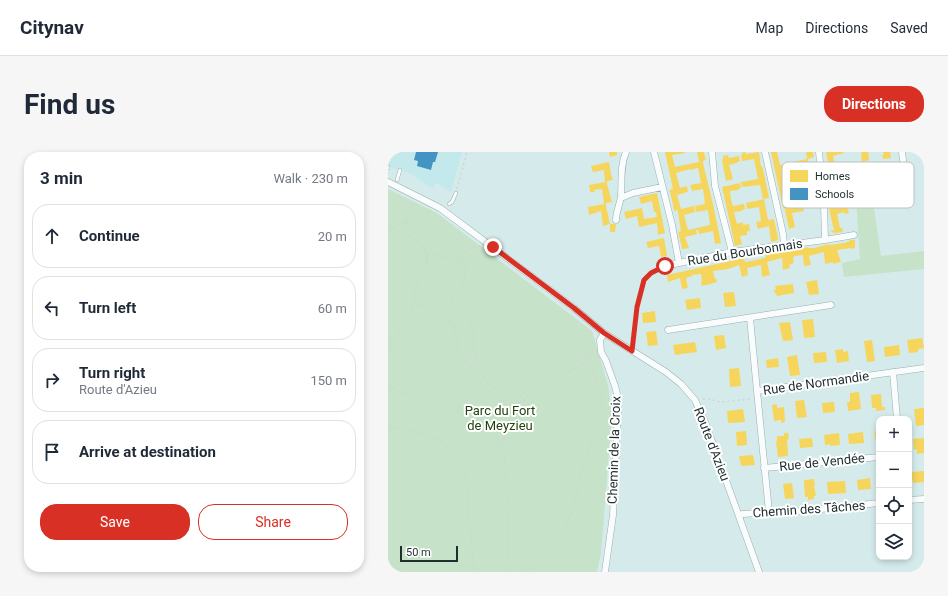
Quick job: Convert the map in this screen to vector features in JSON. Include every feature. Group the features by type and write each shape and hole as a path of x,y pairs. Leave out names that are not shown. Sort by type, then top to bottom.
{"street":[{"path":"616,220 620,198 621,171 626,152"},
{"path":"654,152 672,225 679,263"},
{"path":"712,152 715,186 732,252"},
{"path":"764,152 784,244"},
{"path":"819,152 820,162"},
{"path":"902,152 903,162"},
{"name":"Route d'Azieu","path":"388,182 440,208 574,308 604,333 666,372 681,384 695,400 705,422 759,572"},
{"path":"620,198 633,193 662,187"},
{"path":"824,208 825,240"},
{"name":"Rue du Bourbonnais","path":"665,266 732,252 854,235"},
{"path":"668,330 831,305"},
{"path":"750,318 757,390"},
{"name":"Chemin de la Croix","path":"604,333 600,340 601,352 606,361 618,398 613,515 605,572"},
{"name":"Rue de Normandie","path":"769,512 757,390 924,368"},
{"path":"893,372 897,416"},
{"name":"Rue de Vendée","path":"764,468 876,457"},
{"path":"912,500 924,499"},
{"name":"Chemin des Tâches","path":"739,515 769,512 782,513 876,504"}],"lane":[{"path":"397,180 400,170"},
{"path":"449,204 452,202 456,193"}],"path":[{"path":"456,193 466,152"},
{"path":"388,349 413,307 415,286 427,263 426,250 405,232 407,221 416,196"},
{"path":"388,231 407,221"},
{"path":"476,371 477,360 474,334 471,324 465,314 454,310 452,306 453,297 462,284 464,277 463,263 461,260 464,252 474,247 493,247"},
{"path":"426,255 442,256 461,260"},
{"path":"632,351 637,307 644,280 651,273 665,266"},
{"path":"413,302 429,308 445,317 451,323 456,331 456,346 462,359 496,389 506,405 509,414 509,424 504,441 501,443"},
{"path":"509,414 517,405 547,380 581,366 592,352"},
{"path":"526,572 544,559 562,536 573,510 581,476 603,400 588,357"},
{"path":"388,385 405,394 454,408 477,426 494,434 501,443 504,450 507,473 508,542 506,572"},
{"path":"695,400 709,399 721,402 758,399"},
{"path":"388,427 415,432 439,440 451,449 459,462 468,489 468,507 473,550 473,572"}],"shaded area":[{"path":"388,152 462,152 451,192 436,183 433,189 409,173 388,167"}],"green space":[{"name":"Parc du Fort de Meyzieu","path":"388,189 437,213 592,331 608,385 612,416 601,553 597,572 388,572"},
{"path":"857,208 874,208 881,256 924,251 924,269 844,277 842,263 860,259"}],"building: Homes":[{"path":"609,152 617,152 617,155 610,157"},
{"path":"665,152 685,152 672,155 675,167 699,162 697,152 704,152 706,160 703,161 703,163 721,243 715,244 713,231 699,234 698,230 696,230 697,234 685,237 689,248 682,249 678,232 681,231 678,212 677,210 674,211 669,190 673,189","holes":["698,168 701,183 690,185 692,191 703,189 705,204 695,206 696,212 708,210 710,225 688,230 684,215 695,212 694,206 681,209 677,195 688,192 687,186 680,188 676,173"]},
{"path":"745,152 746,154 759,152 761,167 762,166 769,198 763,199 760,185 742,187 741,182 758,179 754,159 742,161 741,155"},
{"path":"771,152 777,152 780,165 782,165 782,203"},
{"path":"813,152 814,157 808,159 808,161 794,162 807,159 806,153"},
{"path":"826,152 844,152 833,156 834,162 828,162"},
{"path":"861,152 868,152 869,160 862,162"},
{"path":"883,152 890,152 891,158 883,159"},
{"path":"728,155 729,158 739,156 740,161 729,165 733,179 726,181 722,160 723,156"},
{"path":"609,162 613,180 607,181 607,184 612,202 606,203 606,206 610,224 603,226 601,211 589,215 588,207 604,204 602,189 594,190 595,192 590,192 589,185 605,182 604,170 593,172 591,166"},
{"path":"740,183 741,188 730,191 731,200 733,206 744,204 745,209 734,212 737,224 743,222 743,225 749,224 750,231 747,231 747,235 740,236 742,244 735,246 722,187"},
{"path":"657,193 665,233 658,235 657,223 639,227 637,216 626,219 624,212 642,208 644,219 657,217 656,212 654,212 652,201 641,204 639,197"},
{"path":"764,199 768,220 774,219 778,238 776,241 771,242 769,226 758,229 756,222 761,221 759,207 747,209 746,203"},
{"path":"784,208 804,208 804,211 792,213 795,227 789,229"},
{"path":"848,208 849,213 845,214 844,212 837,214 840,228 842,228 843,232 834,233 830,231 834,230 829,209"},
{"path":"610,224 616,224 615,232 610,232"},
{"path":"664,238 667,256 661,257 659,246 648,248 646,242"},
{"path":"850,240 855,240 855,248 837,250 841,262 833,264 833,262 825,264 824,252 809,256 811,265 804,266 803,255 794,256 794,262 789,265 790,268 783,270 782,258 767,262 770,275 762,277 761,265 747,268 748,275 742,277 739,265 728,269 713,271 717,282 702,286 701,274 692,275 686,278 688,288 682,289 680,278 668,282 667,275 744,258 745,262 751,261 766,257 765,254 786,250 787,252 808,247 814,248 829,244 844,243"},
{"path":"817,280 819,294 809,295 806,282"},
{"path":"793,284 794,293 777,296 776,293 775,294 775,286"},
{"path":"734,292 736,306 725,307 723,293"},
{"path":"700,298 701,308 687,310 685,300"},
{"path":"655,311 656,322 643,323 642,313"},
{"path":"813,319 815,337 804,338 802,320"},
{"path":"790,322 793,340 783,341 779,323"},
{"path":"656,331 658,345 648,346 646,332"},
{"path":"724,335 726,348 716,350 714,336"},
{"path":"922,338 924,348 918,349 918,352 909,353 907,340"},
{"path":"872,340 875,361 867,362 864,341"},
{"path":"695,342 697,352 675,355 673,345"},
{"path":"899,345 900,355 885,357 884,347"},
{"path":"843,349 843,352 848,351 849,361 837,363 835,350"},
{"path":"826,352 827,362 814,363 813,353"},
{"path":"797,355 800,375 790,376 787,357"},
{"path":"778,358 779,367 767,368 766,360"},
{"path":"739,368 741,386 730,387 729,369"},
{"path":"859,392 861,409 848,411 847,402 850,402 850,393"},
{"path":"881,394 882,407 885,407 885,410 876,411 876,408 872,408 871,395"},
{"path":"804,400 807,417 797,418 795,401"},
{"path":"834,402 835,412 823,413 822,403"},
{"path":"777,404 777,408 784,407 785,422 781,423 781,420 774,421 772,405"},
{"path":"924,408 924,425 916,426 914,409"},
{"path":"743,409 745,422 728,423 727,411"},
{"path":"746,431 747,445 737,446 736,432"},
{"path":"863,432 864,443 849,444 848,434"},
{"path":"784,433 788,433 789,439 786,440 788,456 778,457 776,441 777,436 784,436"},
{"path":"839,433 840,445 825,445 824,435"},
{"path":"812,438 813,447 800,448 799,439"},
{"path":"924,438 924,453 917,454 917,449 914,450 913,439"},
{"path":"753,455 755,465 741,466 739,456"},
{"path":"924,471 924,482 913,483 912,472"},
{"path":"870,478 871,489 858,490 857,480"},
{"path":"814,479 816,496 814,496 814,499 808,500 808,497 805,497 804,480"},
{"path":"845,481 846,493 828,494 827,482"},
{"path":"792,483 794,498 785,499 783,484"}],"building: Schools":[{"path":"416,152 438,152 431,170 417,166 418,161 414,160"}],"route":[{"path":"493,247 574,308 604,333 632,351 637,307 644,280 651,273 665,266"}]}
